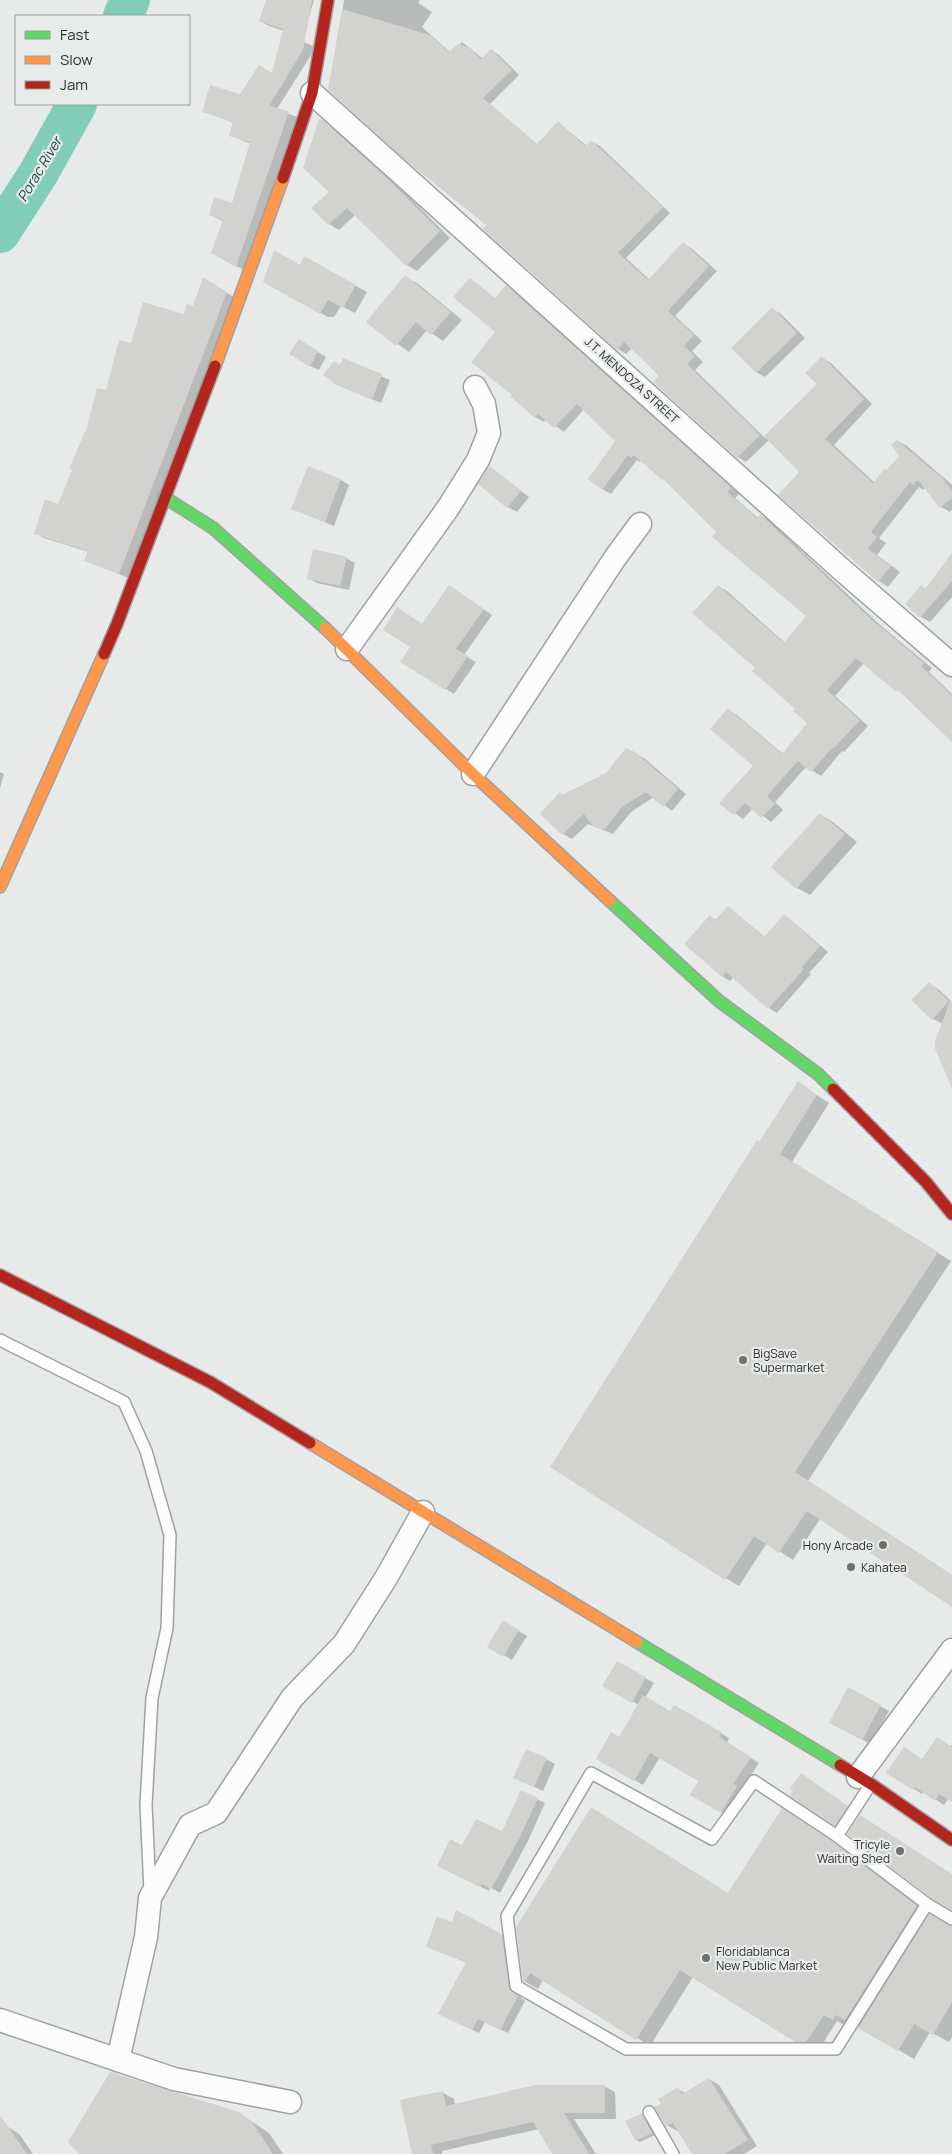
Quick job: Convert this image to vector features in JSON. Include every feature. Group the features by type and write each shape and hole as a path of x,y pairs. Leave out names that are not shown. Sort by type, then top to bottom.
{"street":[{"path":"0,887 117,624 242,296 312,93 328,0"},
{"name":"J.T. MENDOZA STREET","path":"312,93 841,569 952,665"},
{"path":"347,648 448,508 478,460 489,433 484,404 474,387"},
{"path":"164,497 213,528 347,648 474,774 719,1001 818,1074 926,1182 951,1212"},
{"path":"474,774 615,558 640,524"},
{"path":"0,1275 210,1382 865,1780 952,1840"},
{"path":"118,2060 146,1937 150,1898 190,1825 216,1813 292,1698 344,1644 386,1578 423,1512"},
{"path":"865,1780 952,1650"},
{"path":"0,2020 174,2079 290,2102"}],"lane":[{"path":"0,1340 124,1402 146,1451 170,1535 167,1628 152,1698 146,1805 150,1898"},
{"path":"926,1904 836,2049 626,2050 516,1986 507,1916 591,1773 712,1839 754,1781 836,1836 926,1904 952,1919"},
{"path":"836,1836 865,1780"},
{"path":"649,2112 673,2154"}],"building":[{"path":"266,0 312,0 303,50 269,106 289,111 236,267 211,253 223,220 209,215 214,197 232,203 250,142 229,136 233,122 202,112 210,85 240,94 259,65 272,73 283,29 259,21"},
{"path":"342,9 430,35 449,52 458,44 468,47 481,59 491,49 512,70 483,98 537,144 558,121 585,146 591,140 663,207 618,253 648,280 683,242 709,266 668,311 694,335 684,346 695,356 687,364 760,435 737,458 653,382 659,375 624,342 617,350 483,229 486,225 403,158 328,90"},
{"path":"319,119 323,120 386,177 440,231 406,266 347,208 328,225 311,208 329,192 303,168"},
{"path":"274,250 300,265 304,256 356,285 343,308 328,300 320,314 263,282"},
{"path":"405,275 451,312 431,335 416,322 396,346 366,322"},
{"path":"203,277 227,292 119,574 84,561 88,551 34,534 45,499 58,504 72,470 69,469 87,427 97,388 106,390 119,340 131,343 143,302 184,314 187,304 193,306"},
{"path":"470,278 495,298 506,285 724,481 731,488 727,492 757,518 760,514 871,619 924,663 921,666 952,696 952,742 898,690 896,692 856,658 827,690 860,720 834,748 811,772 798,761 767,796 775,804 761,818 745,803 733,815 719,803 753,766 710,729 728,708 782,754 807,723 793,711 795,709 752,671 755,668 692,613 718,585 784,643 806,616 712,537 716,532 663,479 634,455 631,458 628,455 602,490 588,479 615,441 577,404 554,428 538,414 535,418 510,396 512,395 471,362 495,332 453,297"},
{"path":"772,307 797,333 756,373 731,348"},
{"path":"299,339 318,351 310,367 289,354"},
{"path":"822,356 864,399 825,439 873,483 885,468 887,470 899,456 891,445 897,440 942,478 952,490 952,498 940,508 918,480 913,485 910,482 871,532 877,537 868,549 891,566 878,582 778,495 799,472 764,436 817,384 805,373"},
{"path":"343,358 382,374 372,400 332,383 323,375 334,361 340,365"},
{"path":"308,466 341,479 325,522 291,509"},
{"path":"490,466 521,491 507,508 478,484"},
{"path":"313,549 347,557 340,586 307,579"},
{"path":"952,553 952,581 920,618 905,604 921,585 925,589"},
{"path":"449,585 484,609 456,649 468,656 445,690 400,662 410,647 383,630 397,607 422,624"},
{"path":"626,748 635,752 678,789 663,807 646,792 622,807 604,830 592,825 584,814 562,835 540,814 560,792 562,795 606,773"},
{"path":"820,813 845,834 796,889 771,867"},
{"path":"728,906 764,937 784,914 820,946 802,967 804,969 768,1009 726,972 722,977 684,944 710,915 715,920"},
{"path":"929,982 949,1001 932,1020 911,1000"},
{"path":"950,1001 952,1001 952,1088 935,1049 935,1041"},
{"name":"BigSave Supermarket","path":"798,1081 817,1095 780,1154 938,1252 795,1472 952,1575 952,1607 807,1511 779,1553 754,1536 725,1580 550,1467 757,1140 760,1141"},
{"path":"503,1620 519,1630 503,1657 487,1647"},
{"path":"617,1661 646,1677 632,1703 602,1686"},
{"path":"848,1687 881,1705 862,1740 829,1723"},
{"path":"643,1695 670,1711 674,1705 699,1719 721,1732 719,1737 751,1757 733,1784 737,1786 721,1813 690,1795 698,1781 650,1753 634,1781 596,1759 611,1732 619,1737"},
{"path":"937,1737 952,1747 952,1802 939,1794 935,1801 915,1787 913,1790 886,1773 904,1747 922,1759"},
{"path":"526,1749 547,1758 534,1787 513,1778"},
{"path":"801,1773 848,1806 835,1826 790,1796 793,1790 790,1788"},
{"path":"521,1790 538,1798 520,1837 491,1889 482,1884 480,1887 437,1866 450,1839 462,1845 476,1819 502,1831"},
{"path":"591,1807 728,1893 782,1808 833,1842 917,1906 845,2020 836,2015 833,2020 824,2015 806,2042 795,2042 680,1970 636,2040 530,1973 525,1982 523,1981 516,1927"},
{"name":"Tricyle Waiting Shed","path":"860,1815 952,1874 952,1910 931,1898 847,1834"},
{"path":"456,1910 502,1934 509,1987 518,1996 500,2030 478,2019 472,2030 438,2014 466,1962 426,1947 437,1916 452,1922"},
{"path":"929,1914 952,1926 952,2002 933,2035 914,2024 898,2051 858,2028"},
{"path":"110,2072 239,2112 252,2122 273,2154 79,2154 68,2142"},
{"path":"709,2078 748,2140 725,2154 692,2154 673,2123 666,2126 654,2107 661,2104 658,2099 678,2087 682,2094"},
{"path":"535,2085 605,2085 605,2113 564,2113 589,2154 552,2154 533,2122 431,2145 433,2154 412,2154 400,2100 443,2091 446,2106"},
{"path":"642,2113 652,2133 635,2141 625,2121"},
{"path":"0,2115 27,2154 0,2154"}],"waterway":[{"name":"Porac River","path":"123,15 130,0"},
{"name":"Porac River","path":"0,233 38,174 76,105"}],"traffic: fast":[{"path":"164,497 213,528 325,628"},
{"path":"610,901 719,1001 818,1074 833,1089"},
{"path":"637,1642 840,1765"}],"traffic: slow":[{"path":"215,366 283,178"},
{"path":"325,628 473,774 610,901"},
{"path":"0,887 104,654"},
{"path":"310,1443 637,1642"}],"traffic: jam":[{"path":"283,178 312,93 328,0"},
{"path":"104,654 215,366"},
{"path":"833,1089 926,1182 952,1214"},
{"path":"0,1275 210,1382 310,1443"},
{"path":"840,1765 952,1840"}],"place":[{"name":"BigSave Supermarket","path":"743,1360"},
{"name":"Hony Arcade","path":"883,1545"},
{"name":"Kahatea","path":"851,1567"},
{"name":"Tricyle Waiting Shed","path":"900,1851"},
{"name":"Floridablanca New Public Market","path":"706,1958"}]}
